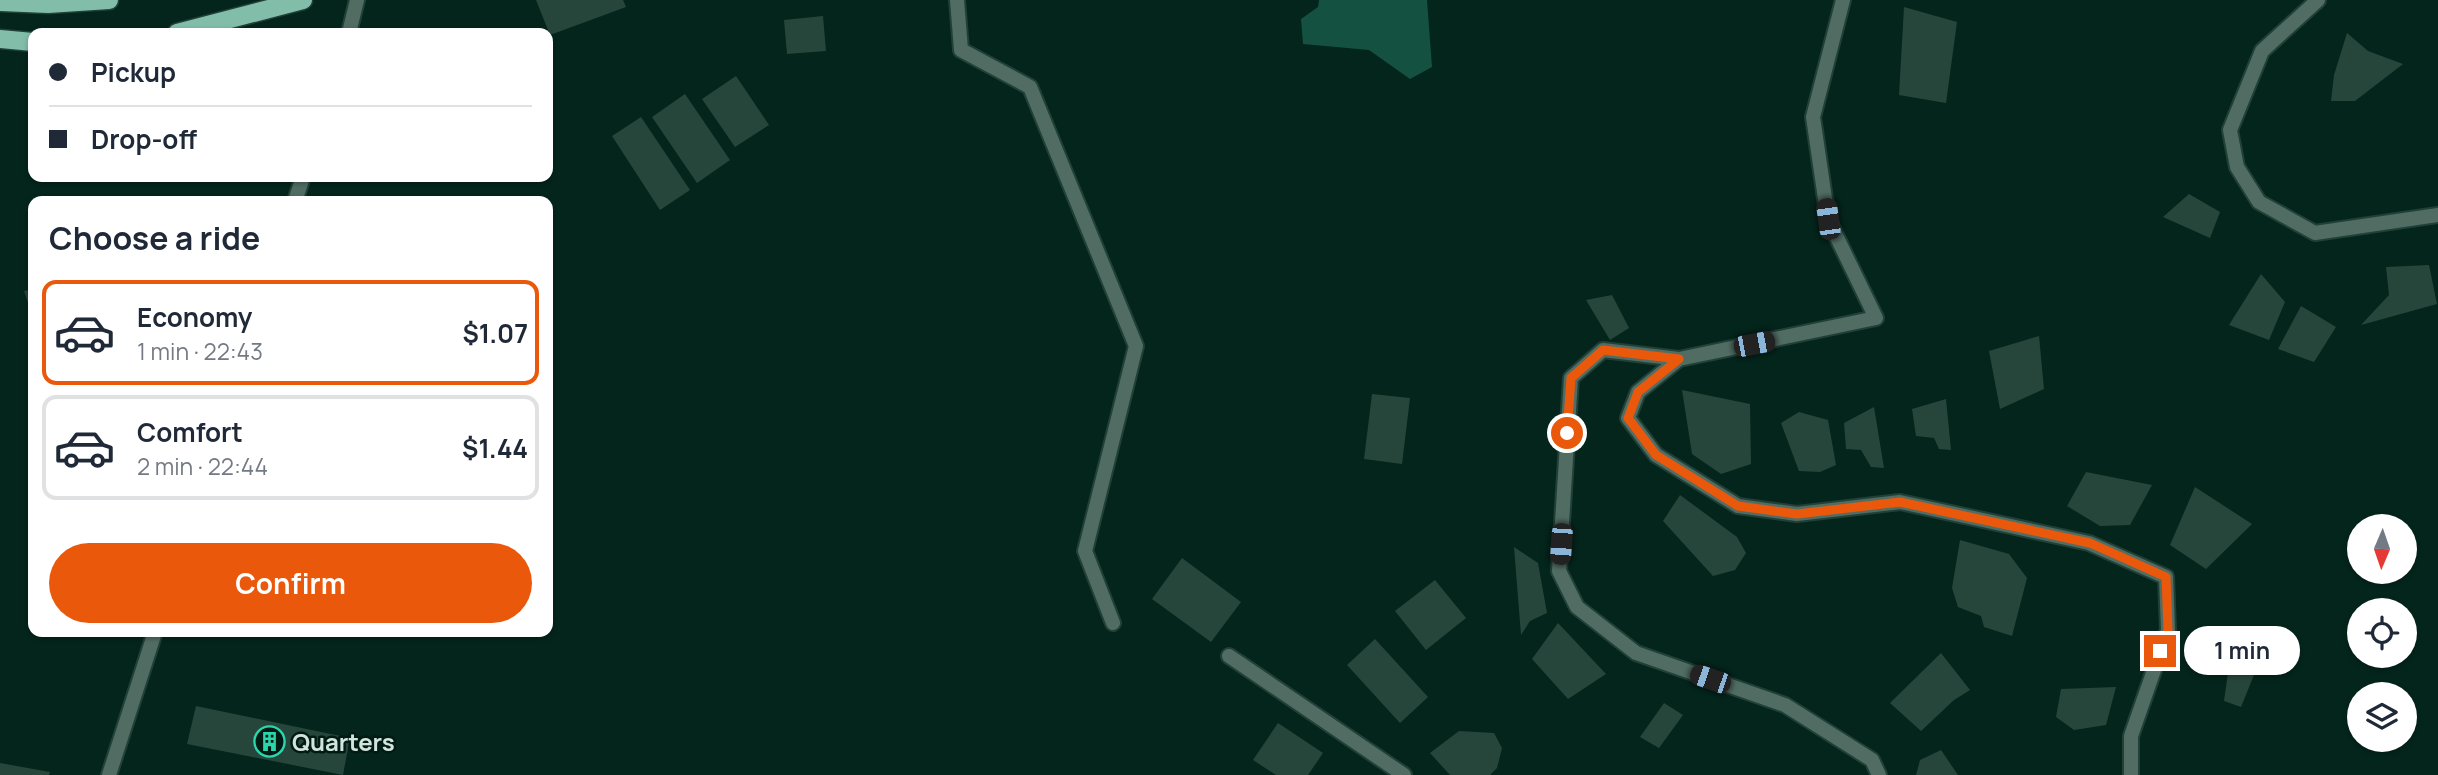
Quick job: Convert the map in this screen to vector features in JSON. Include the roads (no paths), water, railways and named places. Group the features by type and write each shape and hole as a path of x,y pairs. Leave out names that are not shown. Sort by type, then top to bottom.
{"main road":[{"path":"0,2 48,4 109,0"},
{"path":"196,28 303,0"},
{"path":"0,39 28,42"}],"street":[{"path":"350,28 357,0"},
{"path":"957,0 961,50 1030,87 1136,346 1085,551 1113,623"},
{"path":"1843,0 1813,117 1828,219 1876,318 1679,359 1603,350 1571,378 1559,571 1577,607 1636,653 1785,705 1872,760 1879,775"},
{"path":"2318,0 2262,51 2230,130 2237,167 2259,202 2315,233 2438,215"},
{"path":"1679,359 1638,392 1628,418 1656,455 1738,506 1797,514 1900,502 2090,543 2166,577 2168,630 2131,736 2131,775"},
{"path":"109,775 153,637"},
{"path":"1229,656 1404,775"}],"place":[{"name":"Quarters","path":"269,741"}]}
